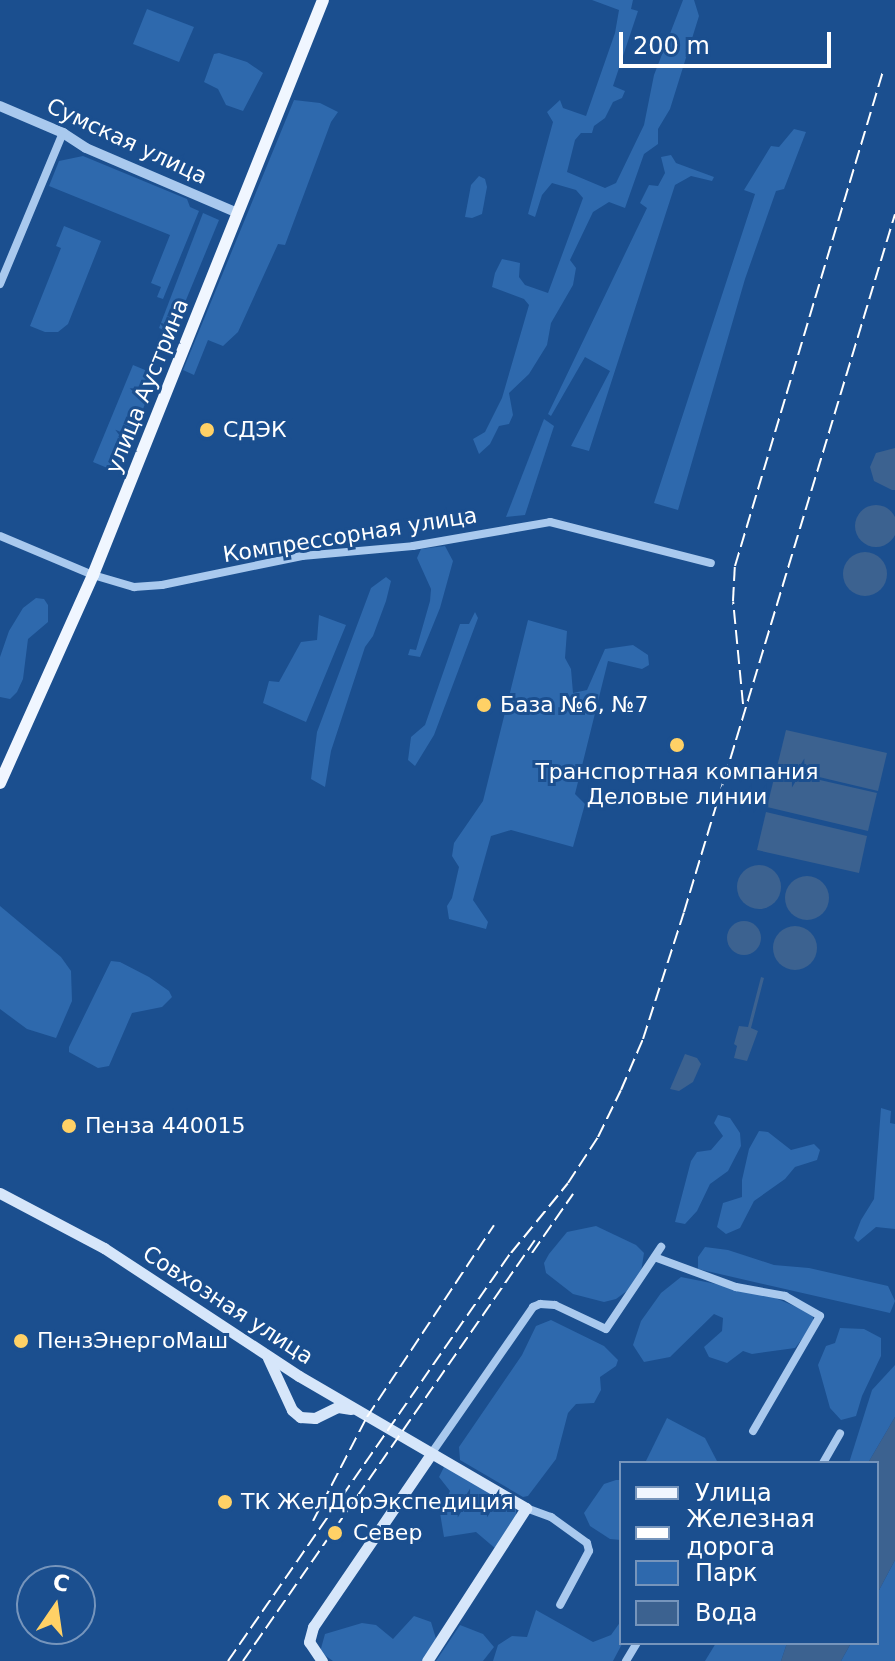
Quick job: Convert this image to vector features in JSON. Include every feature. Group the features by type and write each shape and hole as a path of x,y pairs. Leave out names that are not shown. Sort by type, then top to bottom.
{"main road":[{"name":"улица Аустрина","path":"0,783 93,575 323,0"},
{"name":"Совхозная улица","path":"0,1193 104,1248 267,1356 526,1508"},
{"path":"267,1356 296,1415 310,1419 338,1407 356,1410"},
{"path":"321,1415 326,1402 323,1390"},
{"path":"322,1661 309,1642 318,1619 431,1454"},
{"path":"427,1661 526,1508"}],"street":[{"name":"Сумская улица","path":"0,106 63,133 86,148 238,213"},
{"path":"0,284 63,133"},
{"name":"Компрессорная улица","path":"0,536 93,575 134,587 162,585 302,556 413,546 550,522 711,563"},
{"path":"431,1454 533,1307 555,1305 606,1329 657,1258 661,1247"},
{"path":"657,1258 736,1287 785,1296 820,1316 753,1431"},
{"path":"824,1461 840,1434"},
{"path":"526,1508 551,1517 582,1537 589,1551 560,1605"}],"green space":[{"path":"592,0 633,0 631,9 638,11 613,86 625,91 622,98 613,102 592,133 581,133 575,140 567,172 605,188 616,183 644,125 654,75 683,0 694,0 699,16 670,109 658,129 658,144 644,154 625,208 609,202 593,212 570,260 576,268 573,285 551,323 547,345 529,374 509,393 513,415 509,424 499,426 490,444 479,454 473,439 485,432 502,398 529,305 524,299 492,287 495,273 502,259 520,263 519,277 525,285 548,293 583,198 576,190 552,183 542,195 535,217 528,214 553,122 547,112 560,100 563,108 586,116 615,33 619,10"},
{"path":"147,9 194,27 179,62 133,44"},
{"path":"214,54 247,62 263,73 243,111 226,105 218,89 204,82"},
{"path":"294,100 320,103 338,112 331,122 285,245 278,244 238,332 223,346 208,340 194,375 183,370"},
{"path":"794,129 806,132 784,189 776,191 745,279 678,510 654,503 755,194 744,190 771,146 779,147"},
{"path":"671,155 676,163 714,177 712,181 691,176 675,185 589,451 571,446 610,371 585,357 551,416 548,414 647,208 640,203 649,185 658,186 665,173 661,157"},
{"path":"83,156 187,199 190,207 199,211 163,299 157,297 161,287 151,283 170,235 49,186 59,161"},
{"path":"479,176 485,179 487,187 482,214 465,217 471,185"},
{"path":"203,213 219,220 172,334 159,328"},
{"path":"64,226 101,241 68,324 58,332 45,332 30,326 61,248 56,246"},
{"path":"133,365 157,375 117,472 93,462"},
{"path":"544,419 554,426 525,515 506,517"},
{"path":"445,546 453,561 440,608 420,657 408,655 410,649 416,650 430,601 431,589 417,558 421,549"},
{"path":"386,577 391,581 386,601 373,636 365,647 331,751 325,787 311,779 317,732 371,588"},
{"path":"36,598 44,599 48,605 48,622 28,639 23,679 17,692 10,699 0,697 0,657 9,631 23,608"},
{"path":"475,612 478,618 434,735 415,766 408,760 411,737 425,725 460,624 469,624"},
{"path":"319,615 346,625 306,722 263,703 269,681 279,682 301,642 317,640"},
{"path":"528,620 567,631 565,658 571,669 573,693 587,690 605,649 633,645 648,655 649,665 642,669 608,661 575,794 585,804 573,847 511,830 491,836 473,900 488,922 486,929 449,919 447,906 452,898 459,867 452,856 454,843 483,801"},
{"path":"0,906 61,957 71,971 72,1001 56,1038 27,1029 0,1009"},
{"path":"111,961 120,962 149,977 169,991 172,997 162,1007 132,1013 109,1066 98,1068 69,1052 69,1047"},
{"path":"881,1108 891,1111 890,1123 895,1124 895,1229 876,1227 858,1242 854,1238 874,1199"},
{"path":"718,1115 730,1118 740,1133 741,1146 728,1171 710,1184 697,1211 685,1224 675,1222 691,1161 697,1152 711,1150 723,1136 714,1123"},
{"path":"759,1131 768,1132 791,1150 814,1144 820,1150 817,1160 795,1167 785,1179 754,1201 740,1228 726,1234 717,1227 723,1203 742,1197 742,1180 749,1149"},
{"path":"596,1226 636,1245 644,1253 641,1272 631,1288 616,1299 604,1302 573,1294 546,1273 544,1263 567,1232"},
{"path":"705,1247 728,1250 774,1265 809,1268 888,1286 895,1301 890,1313 698,1269 698,1257"},
{"path":"681,1277 766,1294 813,1314 813,1325 795,1348 752,1354 743,1351 727,1363 709,1357 704,1347 722,1331 723,1318 714,1314 670,1357 644,1362 633,1345 641,1321 661,1293"},
{"path":"551,1320 604,1346 618,1360 616,1366 600,1377 601,1390 594,1403 576,1404 568,1413 556,1459 528,1496 523,1497 460,1460 459,1447 522,1355 536,1326"},
{"path":"840,1328 864,1329 881,1338 881,1356 856,1416 841,1420 830,1408 818,1365 826,1346 835,1343"},
{"path":"895,1365 895,1417 869,1461 850,1461 872,1390"},
{"path":"667,1418 705,1438 717,1461 646,1461"},
{"path":"445,1465 516,1507 516,1521 496,1549 476,1532 444,1537 440,1513 450,1491 439,1477"},
{"path":"619,1480 619,1540 610,1539 590,1526 584,1513 604,1484"},
{"path":"895,1560 895,1661 841,1661 850,1645 879,1645 879,1590"},
{"path":"536,1610 593,1642 611,1635 619,1624 619,1645 621,1645 613,1661 493,1661 498,1645 512,1636 527,1637"},
{"path":"414,1616 431,1622 437,1642 423,1661 333,1661 320,1652 325,1634 362,1623 376,1625 393,1639"},
{"path":"460,1625 483,1634 494,1647 483,1661 436,1661"},
{"path":"715,1645 786,1645 781,1661 705,1661"}],"water":[{"path":"895,448 895,490 892,490 874,481 870,467 876,453"},
{"path":"876,505 891,511 896,518 896,534 891,541 876,547 861,541 855,526 861,511"},
{"path":"865,552 880,559 887,574 880,589 865,596 850,589 843,574 850,559"},
{"path":"786,730 887,753 878,791 777,767"},
{"path":"776,770 877,793 868,831 767,807"},
{"path":"766,812 867,836 859,873 757,850"},
{"path":"759,865 774,872 781,887 774,902 759,909 744,902 737,887 744,872"},
{"path":"807,876 822,883 829,898 822,913 807,920 792,913 785,898 792,883"},
{"path":"744,921 756,926 761,938 756,950 744,955 732,950 727,938 732,926"},
{"path":"795,926 810,933 817,948 810,963 795,970 780,963 773,948 780,933"},
{"path":"761,977 764,978 751,1028 758,1031 747,1061 734,1058 739,1026 748,1027"},
{"path":"685,1054 697,1058 701,1064 693,1082 679,1091 670,1089"},
{"path":"895,1417 895,1560 879,1590 879,1461 869,1461"},
{"path":"786,1645 850,1645 841,1661 781,1661"}],"railway":[{"path":"743,704 733,601 735,566 883,71"},
{"path":"228,1661 511,1253 568,1183 598,1137 621,1090 643,1039 684,912 895,214"},
{"path":"532,1253 573,1194"},
{"path":"313,1521 367,1417 494,1225"},
{"path":"243,1661 535,1240"}],"place":[{"name":"СДЭК","path":"207,430"},
{"name":"База №6, №7","path":"484,705"},
{"name":"Транспортная компания Деловые линии","path":"677,745"},
{"name":"Пенза 440015","path":"69,1126"},
{"name":"ПензЭнергоМаш","path":"21,1341"},
{"name":"ТК ЖелДорЭкспедиция","path":"225,1502"},
{"name":"Север","path":"335,1533"}]}
